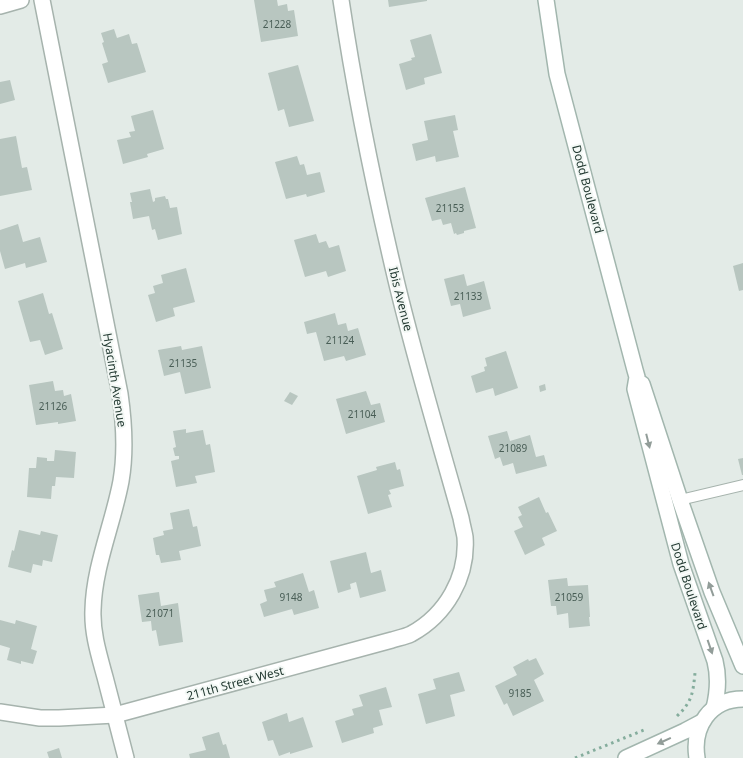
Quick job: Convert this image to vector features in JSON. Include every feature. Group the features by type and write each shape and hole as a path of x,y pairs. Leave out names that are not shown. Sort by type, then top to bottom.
{"street":[{"path":"0,6 21,0"},
{"name":"Hyacinth Avenue","path":"42,0 124,422 122,479 97,574 92,611 97,649 126,758"},
{"name":"Ibis Avenue","path":"341,0 360,116 384,227 399,291 465,537 460,575 452,594"},
{"name":"Dodd Boulevard","path":"546,0 557,74 637,377 644,386 680,500 712,592 743,666"},
{"name":"Dodd Boulevard","path":"637,377 635,389 669,521 681,564 718,672 714,708"},
{"name":"211th Street West","path":"0,712 40,718 115,715 410,634 441,610 452,594"},
{"path":"697,758 696,740 702,722 714,708 725,702 743,699"},
{"path":"626,758 702,722"}],"lane":[{"path":"680,500 743,485"}],"path":[{"path":"673,719 687,707 694,689 695,673"},
{"path":"574,758 646,730"}],"building":[{"path":"254,0 277,0 278,6 287,4 288,11 294,10 298,36 261,42"},
{"path":"388,0 427,0 427,1 389,7"},
{"path":"114,29 117,38 129,34 132,44 137,43 146,72 108,83 102,64 108,62 101,33"},
{"path":"431,34 442,73 424,78 425,84 406,90 399,64 412,60 411,58 415,57 410,40"},
{"path":"298,65 314,121 289,127 284,109 278,111 268,73"},
{"path":"10,80 15,100 0,104 0,82"},
{"path":"153,110 164,149 147,154 148,157 123,164 117,140 131,137 129,132 135,131 131,116"},
{"path":"455,115 458,130 453,131 459,157 436,162 435,156 416,161 412,144 428,140 424,121"},
{"path":"16,136 22,168 27,167 32,190 0,196 0,139"},
{"path":"297,156 300,165 304,164 307,175 320,172 325,192 307,197 306,194 286,199 275,162"},
{"path":"465,187 476,228 457,235 456,233 454,234 451,223 443,225 441,219 432,221 425,198"},
{"path":"150,189 153,202 155,198 165,196 168,199 170,208 177,207 182,234 158,240 155,229 152,230 149,216 133,219 130,193"},
{"path":"18,224 23,242 40,237 47,262 26,268 25,263 5,269 0,251 0,230"},
{"path":"316,234 319,243 326,241 329,248 339,245 346,271 328,277 326,271 305,277 294,240"},
{"path":"743,263 743,290 739,291 733,266"},
{"path":"186,268 195,302 173,308 175,316 156,322 148,295 155,293 153,286 163,283 161,275"},
{"path":"464,274 467,286 484,281 491,309 463,317 460,304 451,306 444,279"},
{"path":"43,293 49,314 52,313 63,349 45,355 40,340 30,342 18,301"},
{"path":"335,313 338,325 346,323 348,331 358,328 366,355 346,361 344,356 324,361 316,332 307,334 304,322"},
{"path":"181,346 182,350 202,346 211,388 185,394 180,372 164,376 158,350"},
{"path":"506,351 518,388 495,396 493,388 476,393 471,376 485,371 484,367 487,366 485,358"},
{"path":"53,381 55,391 63,390 64,396 71,394 76,421 36,425 29,385"},
{"path":"545,384 546,390 540,392 539,386"},
{"path":"366,391 371,405 380,403 385,422 346,434 336,399"},
{"path":"290,392 298,396 292,405 284,401"},
{"path":"186,429 186,433 203,430 206,445 210,444 215,472 195,476 197,483 176,487 171,461 179,459 179,456 175,456 173,448 176,447 173,431"},
{"path":"507,431 510,441 530,435 536,457 544,455 547,466 516,474 513,463 503,466 500,457 495,459 488,436"},
{"path":"55,450 76,452 74,478 56,477 55,486 52,486 51,499 27,497 29,468 36,468 37,457 47,458 47,461 54,461"},
{"path":"743,458 743,475 742,475 738,459"},
{"path":"395,462 397,470 400,469 404,486 389,490 391,494 388,495 392,507 368,514 357,476 377,470 376,467"},
{"path":"539,497 557,531 542,538 545,545 525,555 514,531 523,527 518,517 522,515 518,507"},
{"path":"189,509 193,527 197,526 201,546 179,551 181,560 161,563 159,555 156,555 153,538 164,535 163,531 173,529 170,513"},
{"path":"19,530 40,535 41,531 58,535 52,562 43,560 42,566 33,564 31,573 8,567"},
{"path":"366,552 371,573 381,570 386,591 360,598 356,582 350,584 351,589 338,593 330,561"},
{"path":"303,573 309,592 314,590 319,608 294,615 292,609 264,617 260,604 267,601 264,590 276,587 274,582"},
{"path":"567,578 568,586 588,585 590,626 569,628 568,613 557,615 556,606 551,606 548,580"},
{"path":"159,592 161,606 178,603 183,642 159,646 156,630 152,631 151,621 142,622 138,595"},
{"path":"0,620 15,624 16,620 37,626 31,649 37,651 33,664 21,661 21,664 7,660 10,648 0,645"},
{"path":"536,658 544,674 534,680 544,701 513,716 507,703 504,705 495,686 517,675 513,667 528,659 529,661"},
{"path":"459,672 465,691 450,695 455,716 426,724 418,694 436,689 433,679"},
{"path":"386,687 392,707 379,710 383,725 373,728 374,733 342,743 335,721 354,715 352,709 363,706 359,695"},
{"path":"287,713 289,722 303,717 313,747 279,756 273,740 268,741 262,722"},
{"path":"219,732 223,745 226,744 230,758 190,758 189,754 206,750 202,737"},
{"path":"59,748 62,758 49,758 47,752"}]}
